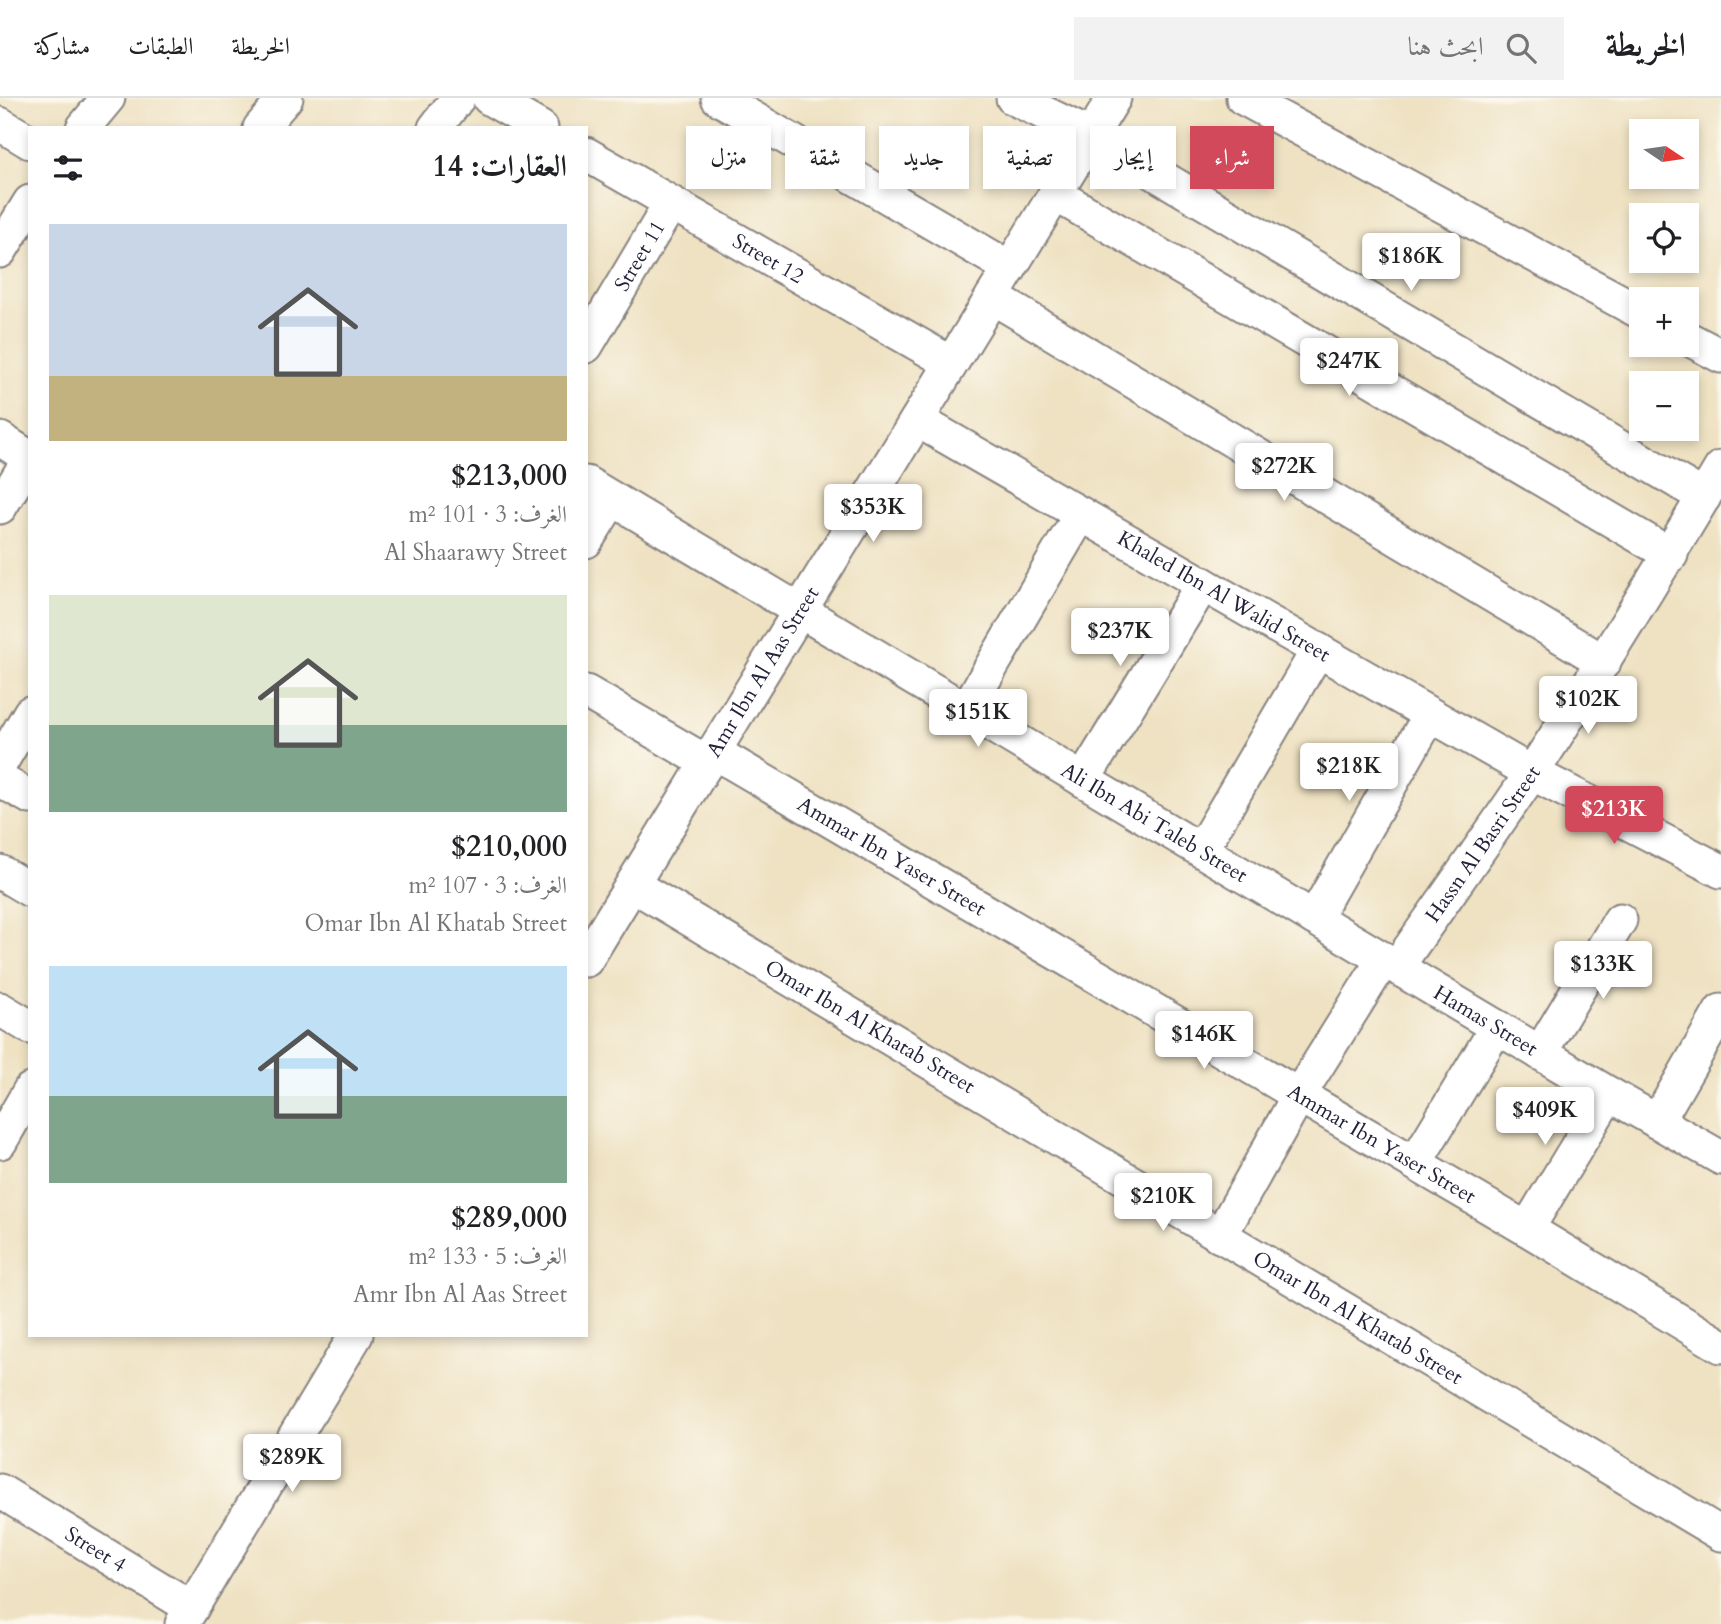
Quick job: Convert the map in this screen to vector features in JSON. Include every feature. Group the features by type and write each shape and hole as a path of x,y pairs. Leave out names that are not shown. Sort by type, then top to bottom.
{"street":[{"path":"85,126 108,98"},
{"path":"262,126 286,98"},
{"path":"489,98 538,126"},
{"path":"718,98 1010,268"},
{"path":"1013,98 1090,135"},
{"name":"Amr Ibn Al Aas Street","path":"1096,126 1114,98"},
{"path":"1243,98 1629,306"},
{"path":"0,124 28,141"},
{"name":"Amr Ibn Al Aas Street","path":"588,957 1090,135"},
{"name":"Street 12","path":"588,155 951,363"},
{"path":"1176,186 1704,497"},
{"path":"1055,194 1671,555"},
{"name":"Street 11","path":"588,343 671,203"},
{"path":"0,251 28,205"},
{"path":"992,297 1604,662"},
{"path":"1699,344 1721,356"},
{"name":"Khaled Ibn Al Walid Street","path":"917,420 1532,773 1721,871"},
{"path":"0,439 28,457"},
{"path":"0,507 28,461"},
{"name":"Hassn Al Basri Street","path":"1220,1236 1299,1095 1390,963 1532,773 1671,555 1721,468"},
{"path":"588,533 599,491"},
{"name":"Ali Ibn Abi Taleb Street","path":"599,491 1390,963"},
{"path":"966,710 1081,514"},
{"path":"1083,780 1203,584"},
{"path":"1201,850 1318,650"},
{"name":"Ammar Ibn Yaser Street","path":"588,693 711,757 1299,1095 1721,1346"},
{"path":"1314,918 1430,715"},
{"path":"0,764 28,716"},
{"path":"0,779 28,796"},
{"path":"0,872 28,889"},
{"name":"Omar Ibn Al Khatab Street","path":"633,885 1721,1534"},
{"path":"1540,1053 1620,920"},
{"name":"Hamas Street","path":"1390,963 1721,1158"},
{"path":"0,1009 28,1026"},
{"path":"1657,1122 1721,1011"},
{"path":"1415,1163 1497,1027"},
{"path":"0,1142 28,1093"},
{"path":"1527,1229 1609,1094"},
{"path":"187,1616 355,1337"},
{"name":"Street 4","path":"0,1491 187,1616"}]}
